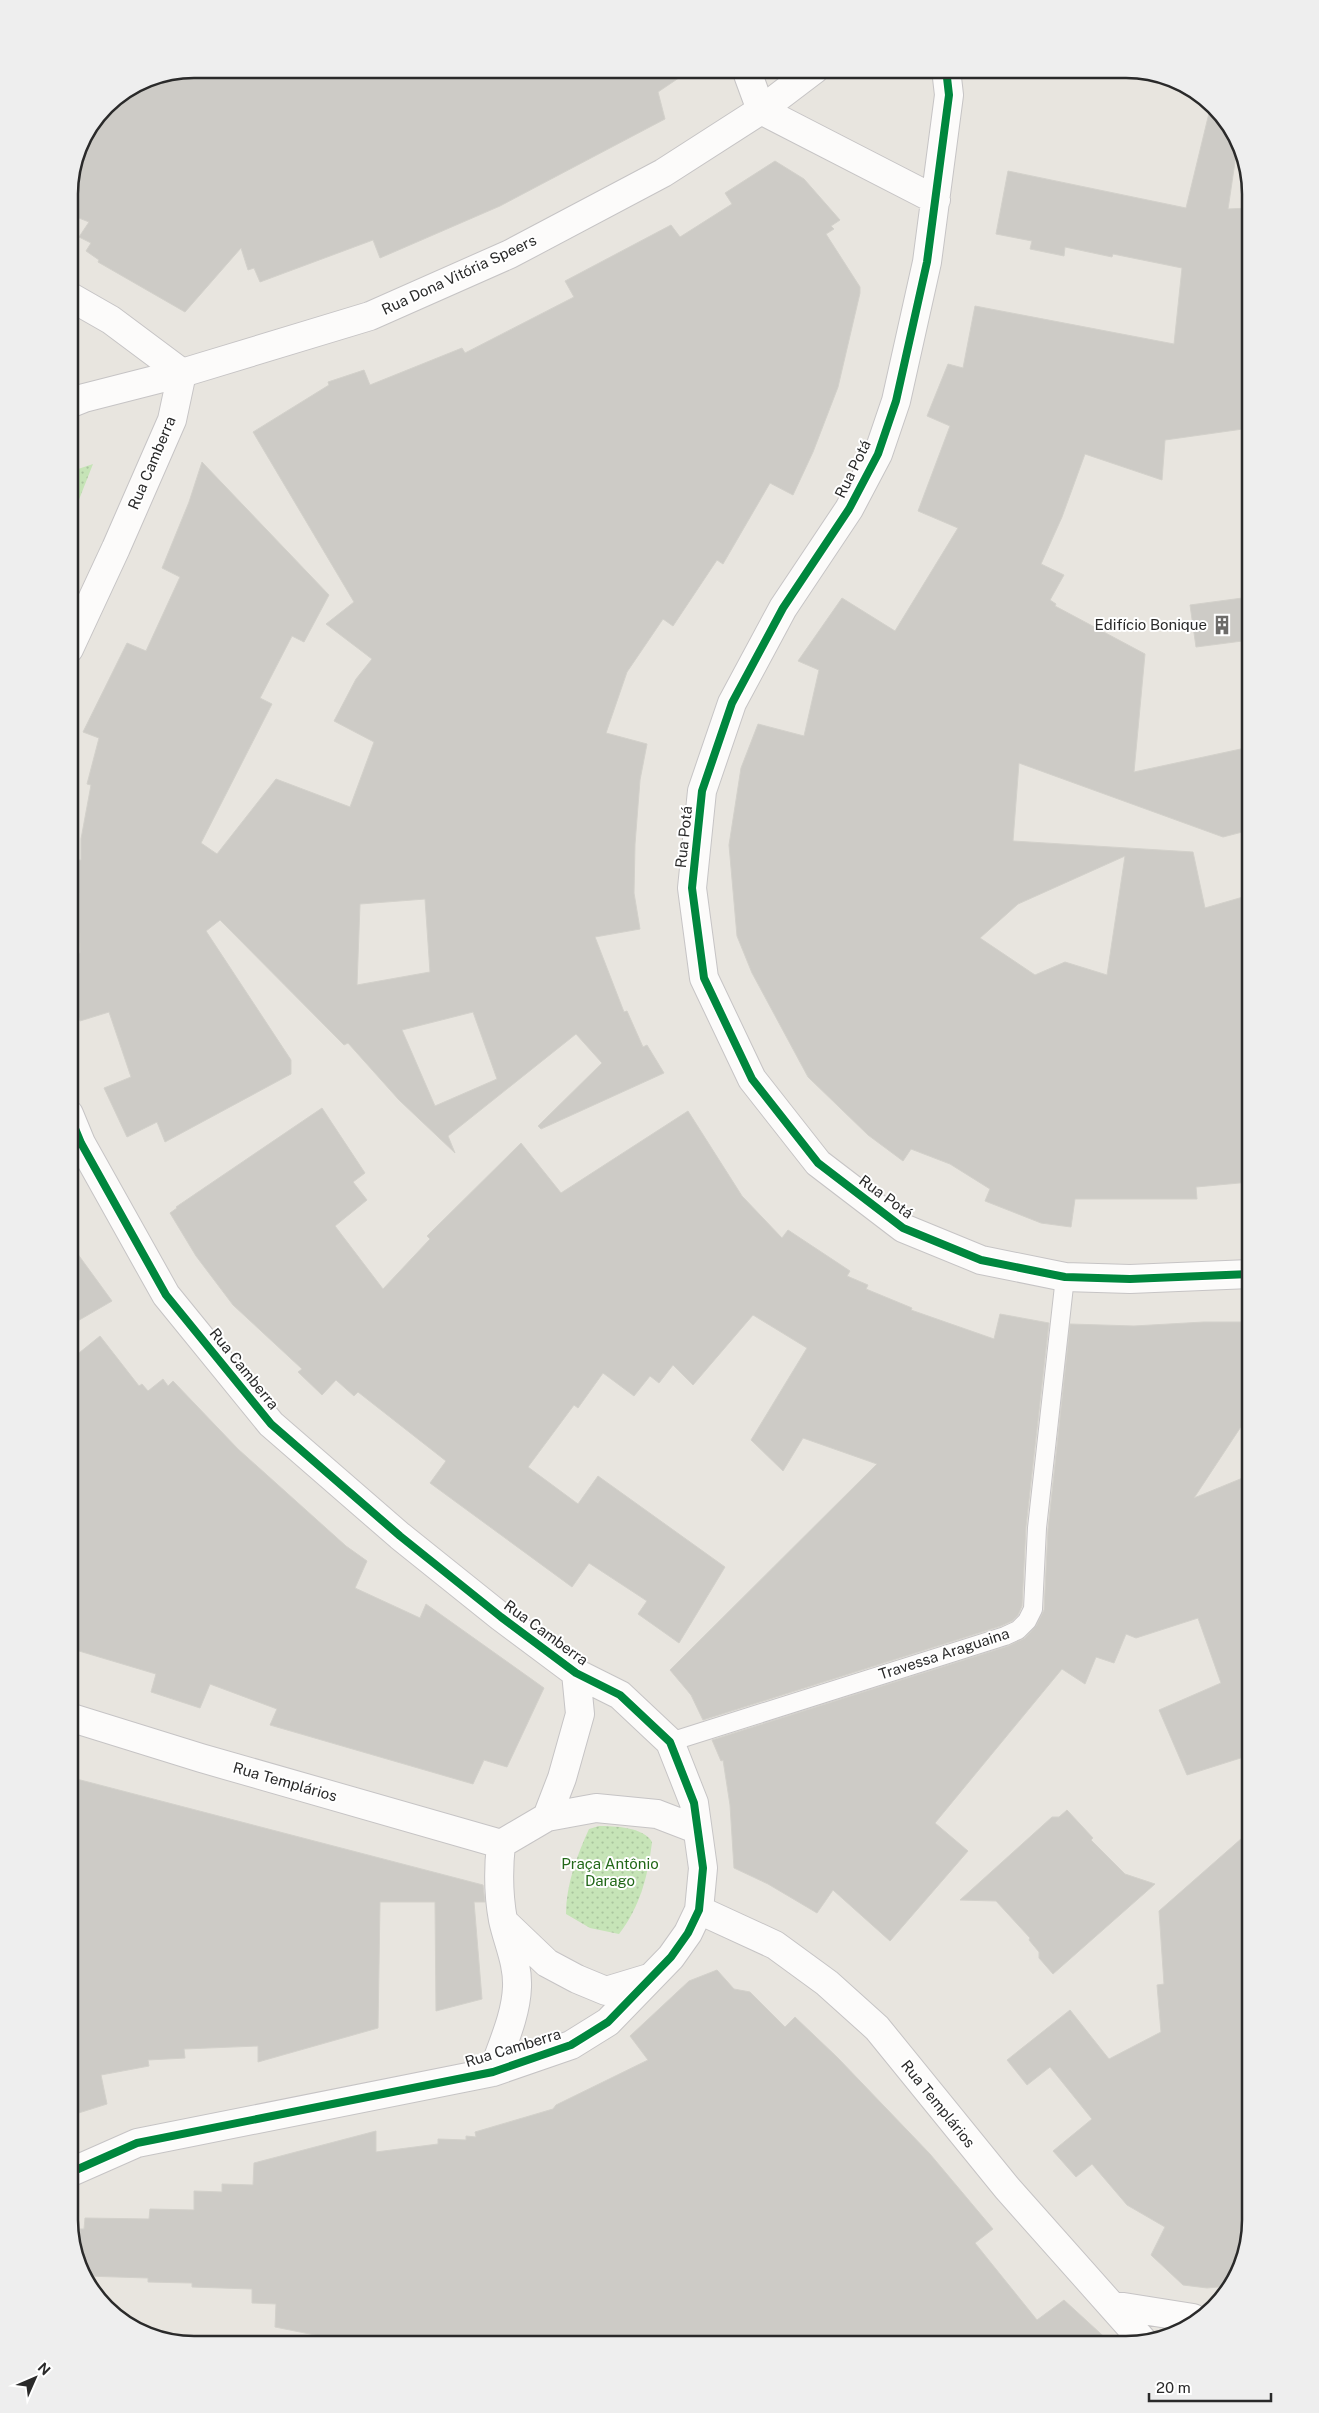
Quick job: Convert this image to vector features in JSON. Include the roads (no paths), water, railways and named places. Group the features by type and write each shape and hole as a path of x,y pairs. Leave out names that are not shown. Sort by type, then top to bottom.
{"street":[{"path":"749,78 761,110 936,200"},
{"name":"Rua Dona Vitória Speers","path":"78,400 182,373 370,316 510,254 663,173 761,110 804,78"},
{"name":"Rua Potá","path":"947,78 949,95 927,262 900,382 878,454 849,509 783,608 732,703 702,791 692,888 704,978 752,1079 818,1163 902,1228 981,1260 1065,1277 1130,1279 1242,1274"},
{"path":"78,301 111,320 182,373"},
{"name":"Rua Camberra","path":"78,630 172,420 182,373"},
{"name":"Rua Camberra","path":"78,1136 166,1295 272,1424 400,1536 501,1618 576,1673 620,1695 670,1742 694,1803 696,1829 703,1868 699,1910 688,1933 671,1957 608,2022 571,2045 493,2072 137,2143 78,2169"},
{"name":"Rua Camberra","path":"547,1817 562,1778 580,1714 576,1673"},
{"name":"Rua Templários","path":"78,1720 501,1844"},
{"path":"501,1844 547,1817 596,1808 656,1814 696,1829"},
{"name":"Rua Camberra","path":"493,2072 512,2016 517,1988 516,1962 503,1921 497,1877 501,1844"},
{"name":"Rua Templários","path":"699,1910 775,1946 827,1982 877,2028 1007,2188 1137,2334"},
{"path":"503,1921 547,1963 606,1991 651,1978"},
{"path":"1111,2305 1187,2317"}],"lane":[{"name":"Travessa Araguaina","path":"670,1742 1005,1636 1018,1630 1027,1621 1033,1609 1037,1528 1065,1277"}],"place":[{"name":"Edifício Bonique","path":"1222,625"}],"park label":[{"name":"Praça Antônio Darago","path":"610,1872"}]}
